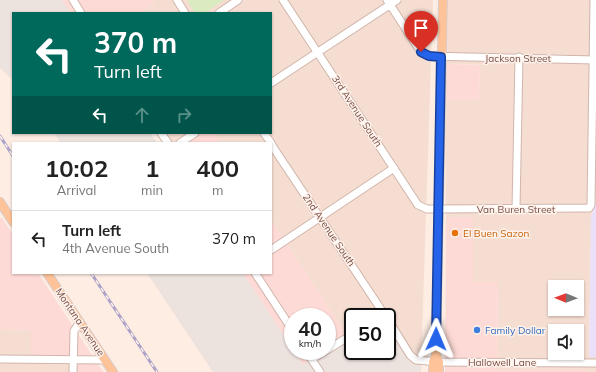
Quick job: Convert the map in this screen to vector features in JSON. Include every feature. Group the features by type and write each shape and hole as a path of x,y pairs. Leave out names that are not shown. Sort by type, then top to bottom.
{"main road":[{"path":"433,372 436,359 443,0"},
{"path":"0,203 12,221"},
{"name":"Montana Avenue","path":"48,274 113,372"},
{"path":"436,359 439,372"}],"street":[{"path":"74,0 80,12"},
{"path":"177,0 184,12"},
{"path":"220,12 238,0"},
{"name":"3rd Avenue South","path":"283,0 418,205 427,209 438,209"},
{"path":"272,82 318,52 388,2 397,0"},
{"path":"594,0 595,60"},
{"name":"Jackson Street","path":"388,2 423,54 429,56 595,60"},
{"path":"516,209 518,57"},
{"name":"Van Buren Street","path":"438,209 586,209 591,205 595,60"},
{"path":"182,142 194,134"},
{"name":"2nd Avenue South","path":"272,145 379,308"},
{"path":"272,249 394,168"},
{"path":"256,274 284,317"},
{"path":"73,372 74,331 80,322"},
{"name":"2nd Avenue South","path":"396,334 410,355 416,360 436,359"},
{"path":"0,359 105,360"},
{"name":"Hallowell Lane","path":"436,359 596,363"},
{"path":"312,360 320,372"}],"shaded area":[{"path":"0,0 62,0 70,12 12,12 12,79 0,68"},
{"path":"61,0 153,0 155,3 142,12 68,12"},
{"path":"153,0 433,0 421,366 411,364 396,336 396,308 344,308 344,331 336,319 336,308 329,308 272,222 272,142 219,142 215,134 272,134 272,12 142,12 155,3"},
{"path":"448,0 596,0 596,201 591,216 589,357 596,357 596,372 586,372 585,369 497,370 498,283 473,282 473,217 446,217 445,100 479,100 480,65 499,65 447,64"},
{"path":"447,64 480,65 479,100 445,100"},
{"path":"55,134 151,134 156,142 60,142"},
{"path":"162,134 194,134 182,142 167,142"},
{"path":"194,134 215,134 219,142 182,142"},
{"path":"596,201 596,357 589,357 591,216"},
{"path":"446,217 473,217 473,282 498,282 497,370 586,369 586,372 445,372"},
{"path":"0,218 2,218 12,233 12,274 39,274 103,372 73,372 73,360 31,360 31,330 0,329"},
{"path":"272,222 329,308 284,308 284,336 243,274 272,274"},
{"path":"148,274 244,274 284,336 284,360 300,360 303,365 311,360 336,360 336,345 344,340 344,360 396,360 396,336 411,364 421,366 421,372 213,372"},
{"path":"336,319 344,331 344,339 336,344"},
{"path":"0,329 31,330 73,360 73,372 0,372"},
{"path":"300,360 311,360 303,365"}],"green space":[{"path":"187,0 224,0 206,12 194,12"}],"railway":[{"path":"0,136 12,154"},
{"path":"92,274 157,372"}],"place":[{"name":"El Buen Sazon","path":"455,233"},
{"name":"Family Dollar","path":"477,330"}],"route":[{"path":"421,52 429,56 441,57 438,295 436,339"}]}
